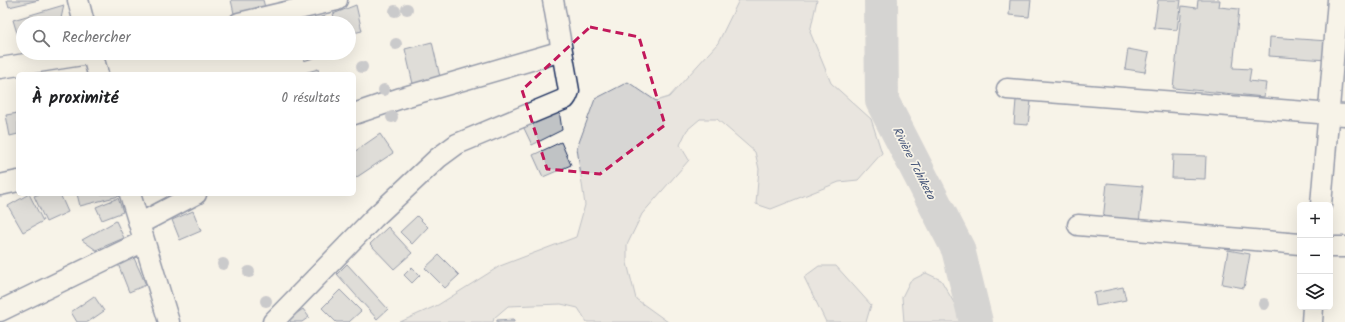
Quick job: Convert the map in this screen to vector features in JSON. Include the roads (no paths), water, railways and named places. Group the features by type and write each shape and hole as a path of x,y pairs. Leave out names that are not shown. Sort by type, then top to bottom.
{"street":[{"path":"78,0 82,16"},
{"path":"269,16 337,0"},
{"path":"273,322 374,218 438,158 457,144 564,99 567,96 569,91 553,0"},
{"path":"1322,202 1337,114 1338,0"},
{"path":"356,113 401,98 562,52"},
{"path":"0,68 50,60"},
{"path":"95,60 98,72"},
{"path":"1007,89 1337,114"},
{"path":"0,185 16,181"},
{"path":"131,196 169,322"},
{"path":"0,311 141,233 193,196"},
{"path":"1078,225 1297,244"},
{"path":"1333,246 1345,247"},
{"path":"1312,322 1313,310"}],"waterway":[{"name":"Rivière Tchiketa","path":"881,0 882,101 958,249 976,322"}]}
